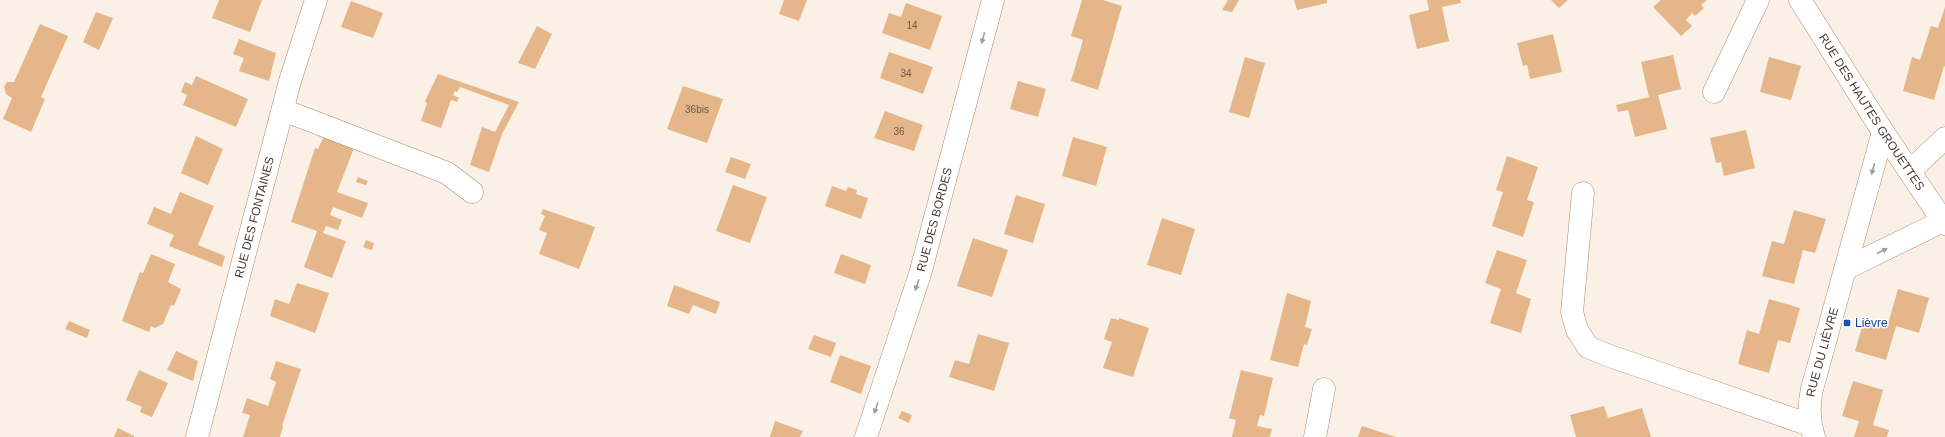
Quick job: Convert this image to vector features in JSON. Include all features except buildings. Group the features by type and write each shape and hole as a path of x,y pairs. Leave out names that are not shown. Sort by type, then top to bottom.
{"street":[{"name":"RUE DES FONTAINES","path":"197,437 283,110 316,0"},
{"name":"RUE DES BORDES","path":"866,437 920,274 993,0"},
{"path":"1714,92 1758,0"},
{"name":"RUE DES HAUTES GROUETTES","path":"1800,0 1883,132 1944,222"},
{"path":"283,110 447,173 472,192"},
{"name":"RUE DU LIÈVRE","path":"1812,431 1808,405 1847,268 1883,132"},
{"path":"1910,171 1945,138"},
{"path":"1583,193 1572,312 1577,330 1588,346 1607,355 1812,431"},
{"path":"1847,268 1944,222"},
{"path":"1316,437 1324,389"}],"place":[{"name":"Lièvre","path":"1847,323"}]}
